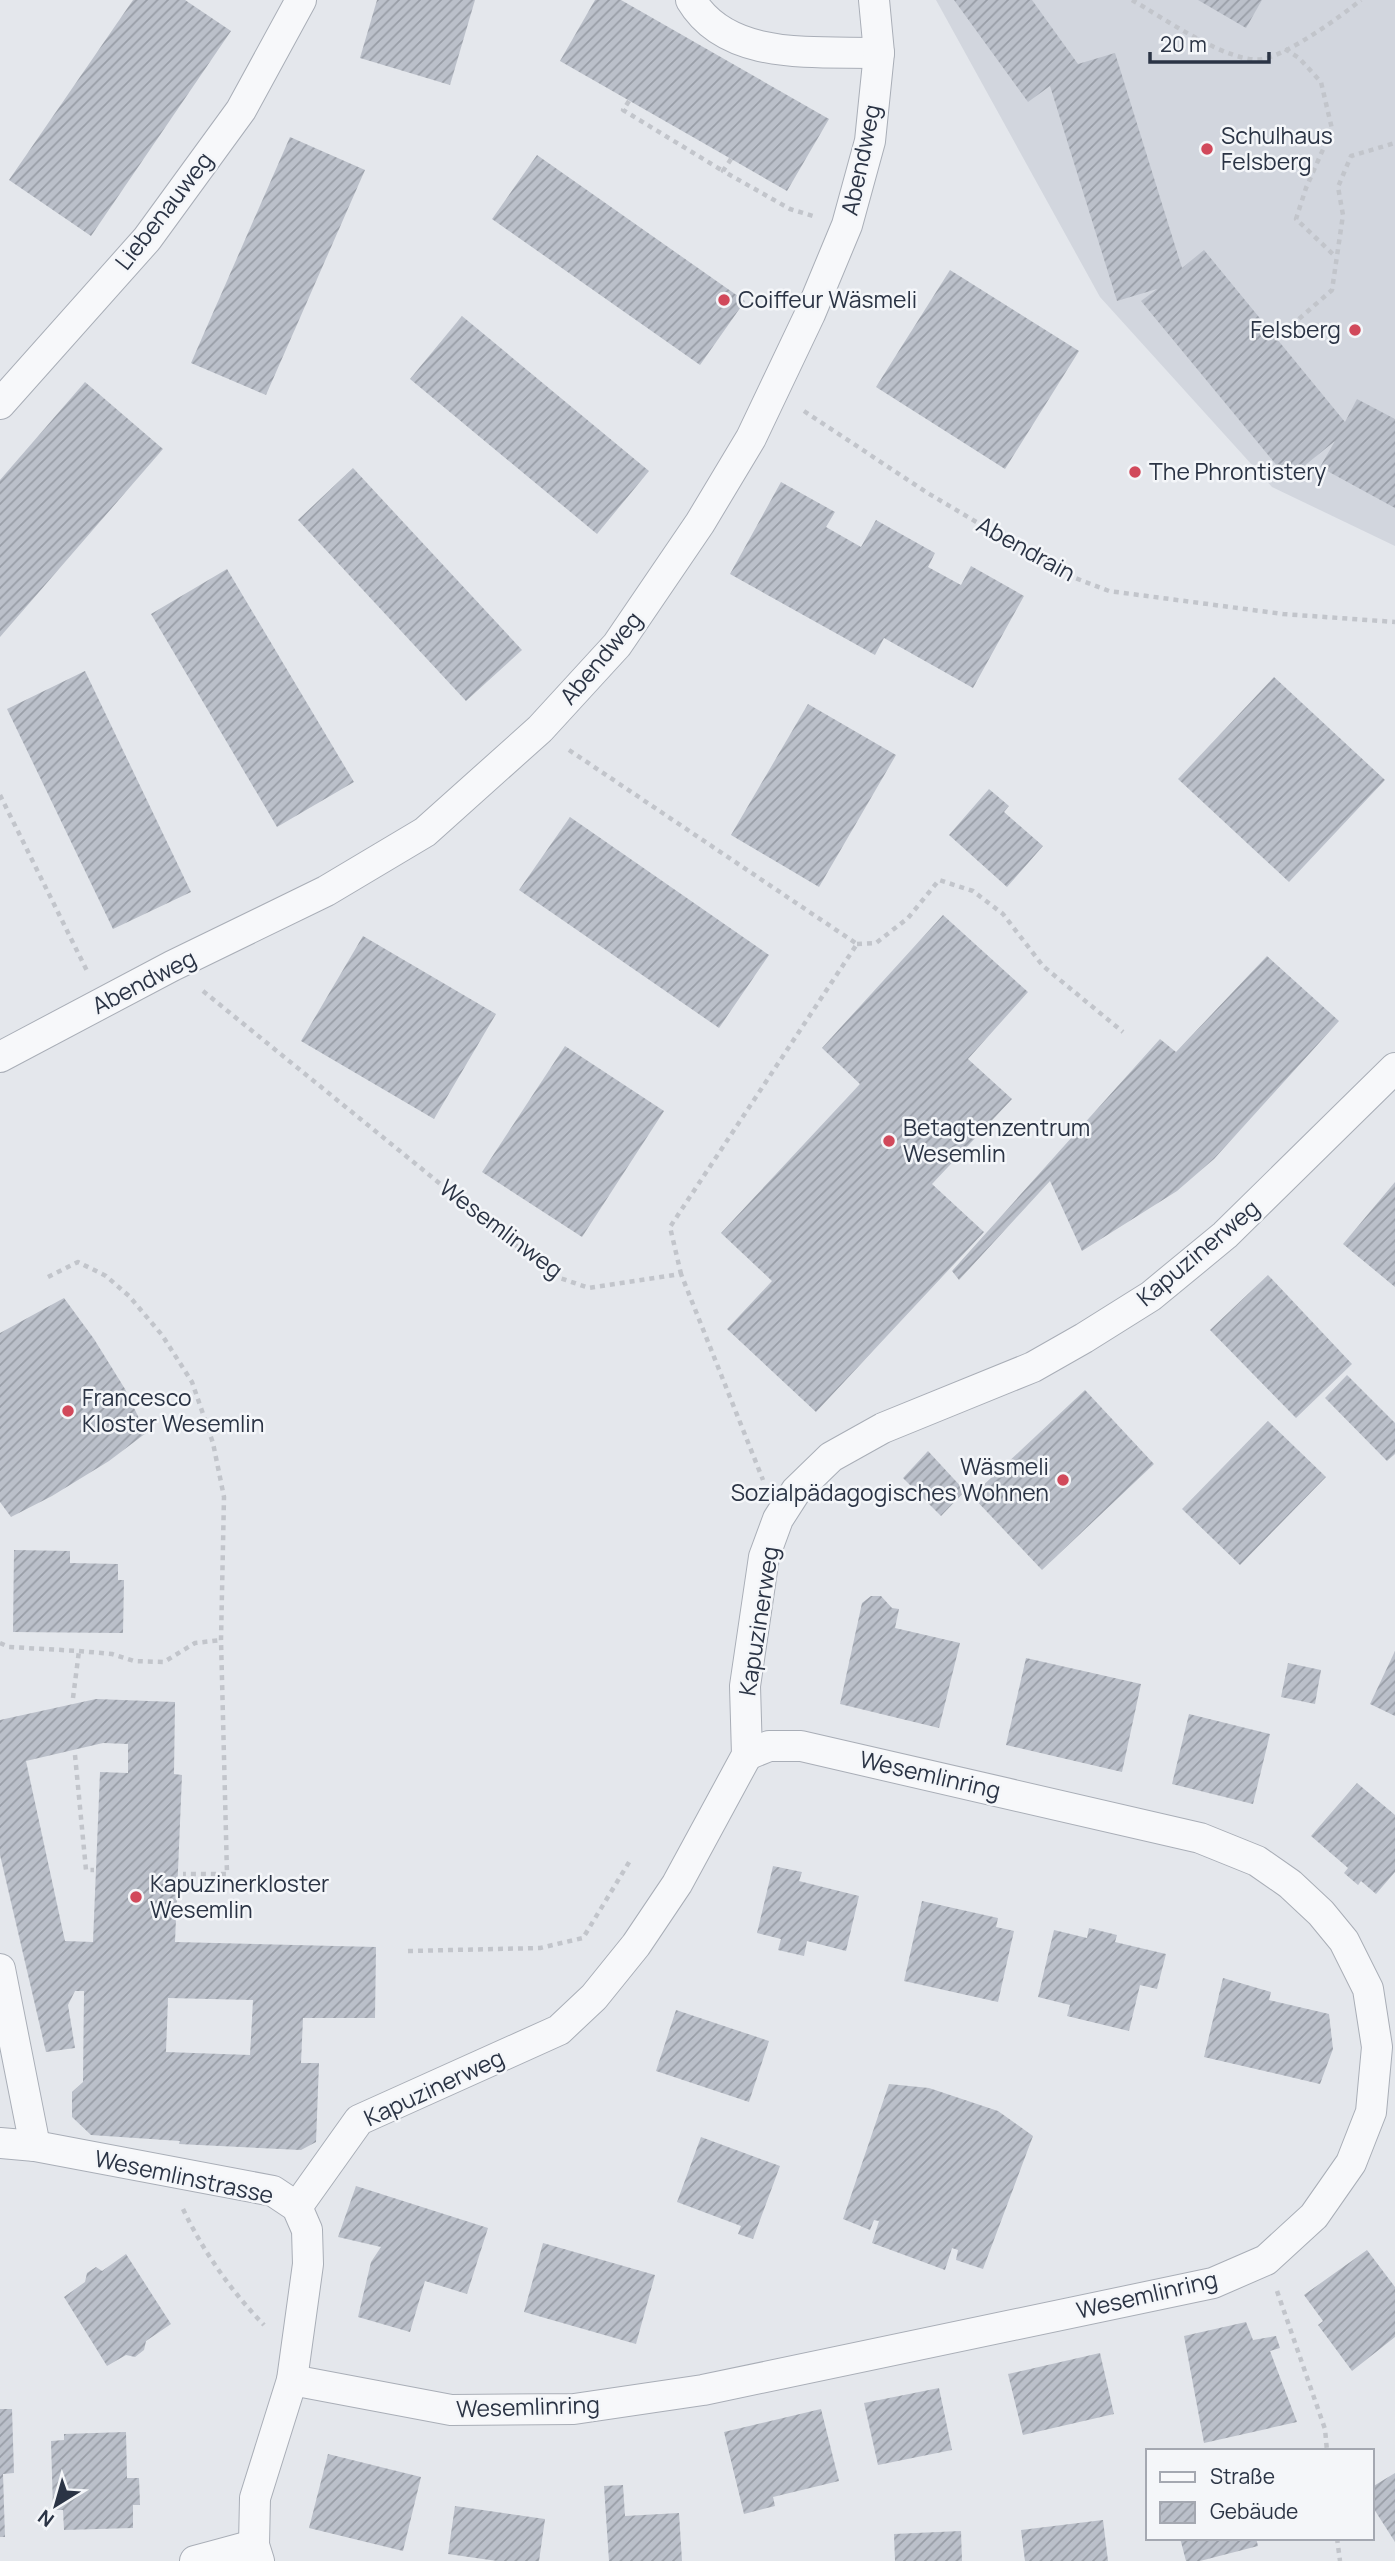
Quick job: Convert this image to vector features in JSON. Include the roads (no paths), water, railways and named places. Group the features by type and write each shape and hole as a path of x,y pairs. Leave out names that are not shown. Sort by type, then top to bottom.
{"street":[{"name":"Liebenauweg","path":"0,404 147,239 241,110 301,0"},
{"path":"691,0 700,15 732,37 777,50 879,52"},
{"name":"Abendweg","path":"0,1057 172,966 326,891 425,832 540,729 617,645 700,523 751,438 810,314 847,225 870,141 879,52 874,0"},
{"name":"Kapuzinerweg","path":"297,2207 359,2120 559,2030 594,1997 636,1945 677,1884 747,1755 746,1686 764,1557 778,1519 796,1491 831,1457 883,1428 1033,1367 1152,1296 1225,1235 1395,1068"},
{"name":"Wesemlinring","path":"294,2370 363,2394 451,2410 574,2409 703,2390 1213,2283 1266,2260 1314,2216 1351,2163 1371,2112 1377,2047 1367,1989 1344,1941 1321,1913 1290,1884 1257,1860 1200,1838 801,1746 769,1746 747,1755"},
{"path":"0,1969 35,2146"},
{"name":"Wesemlinstrasse","path":"0,2143 35,2146 273,2191 297,2207 307,2230 308,2264 294,2370 255,2498 256,2553"},
{"path":"195,2561 256,2553"}],"place":[{"name":"Schulhaus Felsberg","path":"1207,149"},
{"name":"Coiffeur Wäsmeli","path":"724,300"},
{"name":"Felsberg","path":"1355,330"},
{"name":"The Phrontistery","path":"1135,472"},
{"name":"Betagtenzentrum Wesemlin","path":"889,1141"},
{"name":"Francesco Kloster Wesemlin","path":"68,1411"},
{"name":"Wäsmeli Sozialpädagogisches Wohnen","path":"1063,1480"},
{"name":"Kapuzinerkloster Wesemlin","path":"136,1897"}]}
